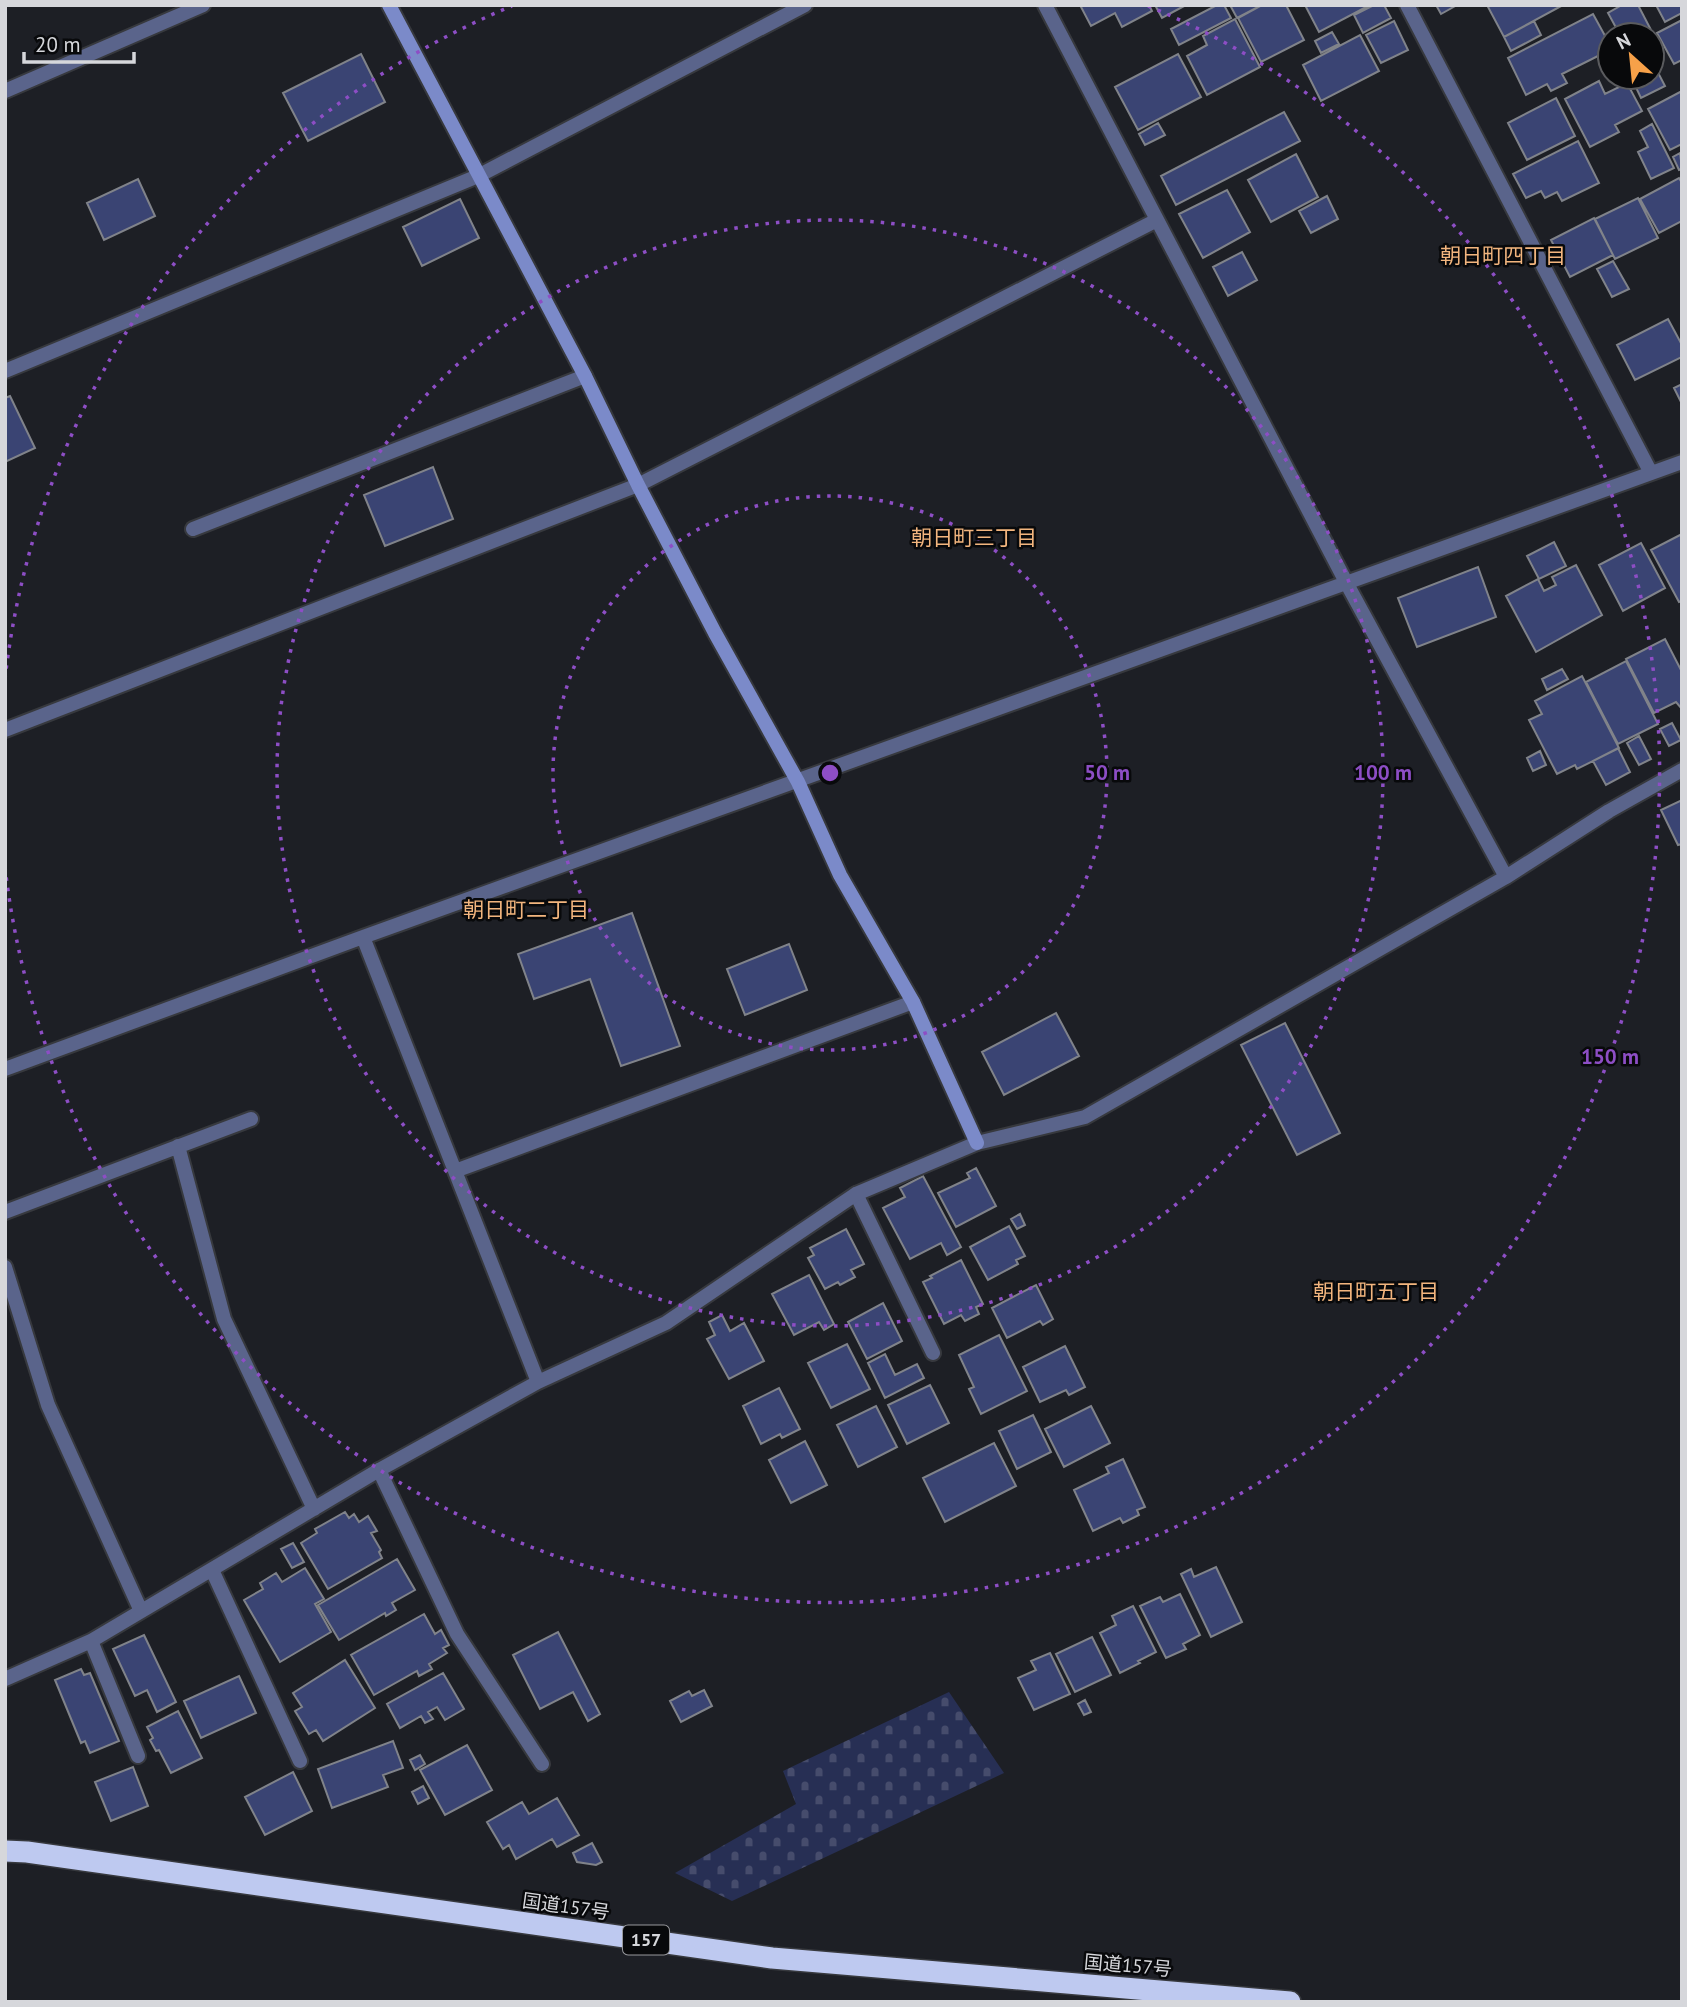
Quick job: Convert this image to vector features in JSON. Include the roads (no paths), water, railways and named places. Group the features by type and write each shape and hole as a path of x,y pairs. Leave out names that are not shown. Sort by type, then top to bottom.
{"highway":[{"name":"国道157号","path":"5,1851 772,1958 1290,2002"}],"street":[{"path":"5,91 202,5"},
{"path":"389,5 585,376 715,633 798,782 840,875 913,1002 977,1143"},
{"path":"5,371 478,176 804,5"},
{"path":"1045,5 1347,584 1506,877"},
{"path":"1407,5 1651,473"},
{"path":"5,730 638,485 1157,220"},
{"path":"193,529 585,376"},
{"path":"5,1069 362,937 1682,462"},
{"path":"5,1679 91,1641 379,1470 538,1382 666,1323 856,1194 977,1143 1085,1117 1506,877 1609,811 1682,770"},
{"path":"362,937 538,1382"},
{"path":"455,1171 913,1002"},
{"path":"5,1212 251,1119"},
{"path":"178,1146 224,1319 314,1509"},
{"path":"856,1194 933,1353"},
{"path":"5,1268 48,1405 141,1611"},
{"path":"379,1470 457,1634 541,1764"},
{"path":"212,1570 300,1761"},
{"path":"91,1641 138,1756"}],"district":[{"name":"朝日町四丁目","path":"1503,256"},
{"name":"朝日町三丁目","path":"974,538"},
{"name":"朝日町二丁目","path":"526,910"},
{"name":"朝日町五丁目","path":"1376,1292"}]}
